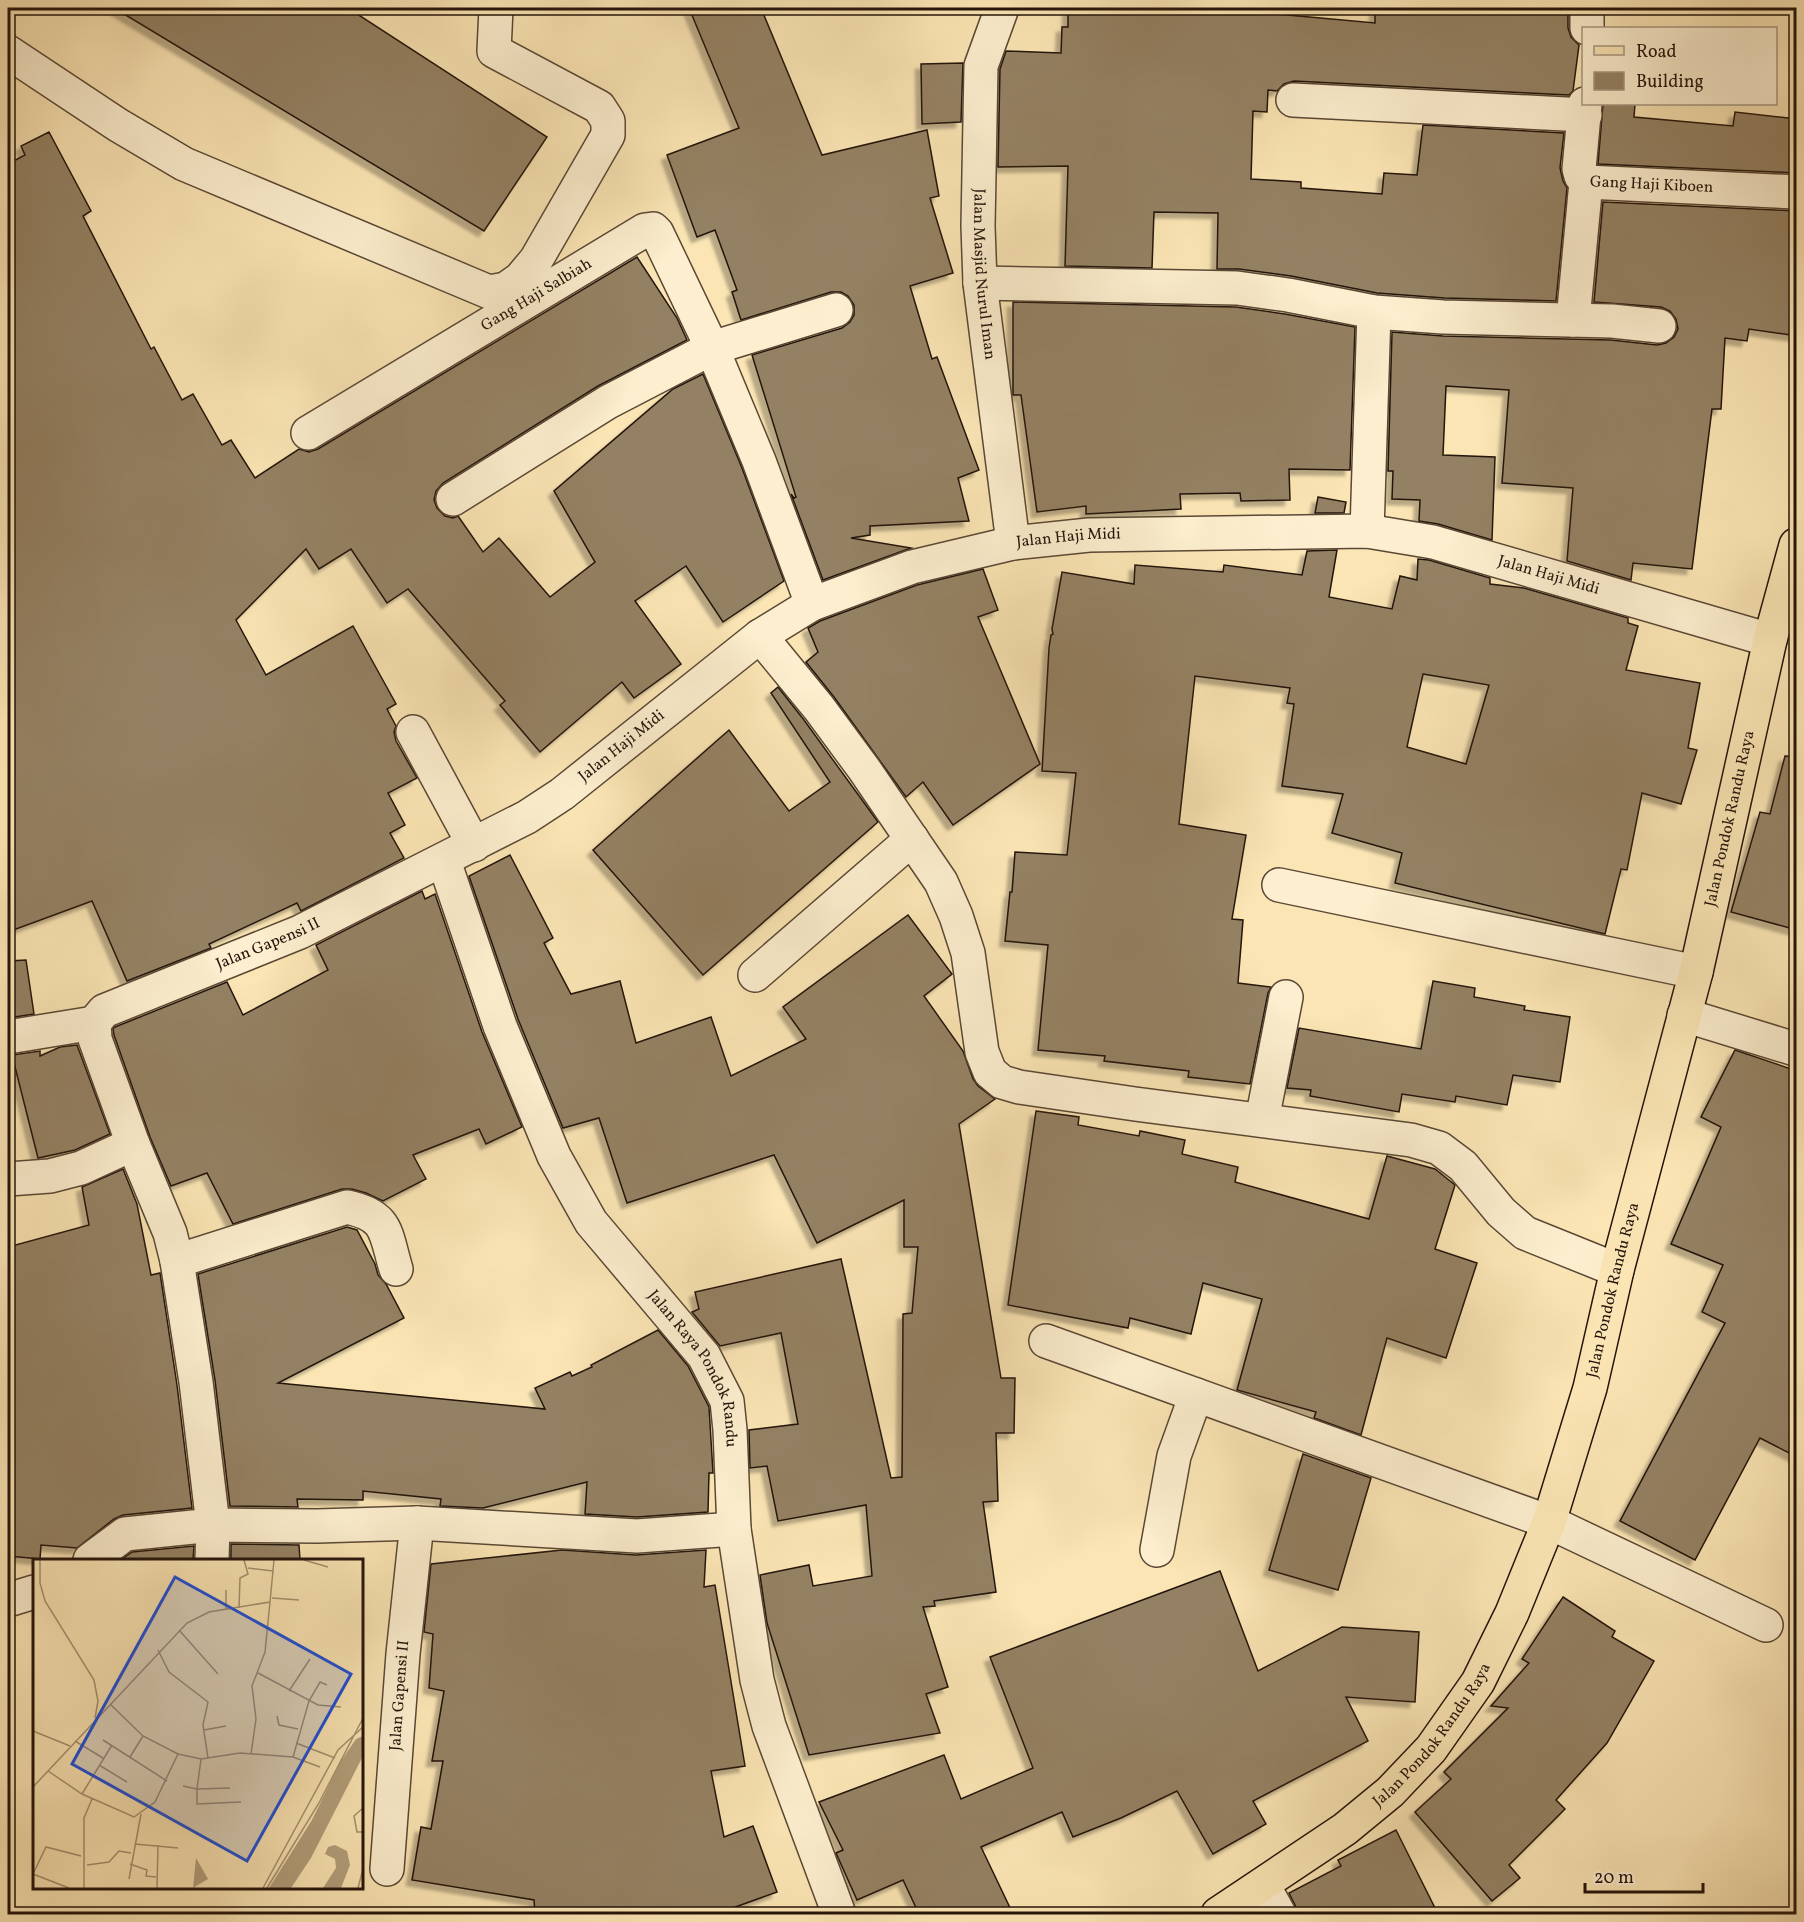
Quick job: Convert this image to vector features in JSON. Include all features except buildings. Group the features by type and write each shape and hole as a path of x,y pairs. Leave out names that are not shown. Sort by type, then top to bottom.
{"main road":[{"name":"Jalan Pondok Randu Raya","path":"1218,1914 1345,1829 1390,1792 1431,1749 1478,1682 1512,1613 1549,1522 1590,1388 1617,1270 1696,972 1770,640 1797,545"}],"street":[{"path":"16,68 184,164 489,292 506,289 520,279 536,260 608,135 608,121 599,107 494,51 496,8"},
{"name":"Jalan Masjid Nurul Iman","path":"1002,8 981,66 978,226 980,283 1013,543"},
{"path":"1587,8 1587,27"},
{"path":"1293,100 1585,109"},
{"name":"Gang Haji Kiboen","path":"1585,109 1579,169 1586,182 1797,192"},
{"path":"1574,320 1586,182"},
{"name":"Gang Haji Salbiah","path":"308,433 645,230 652,229 657,234 712,348 759,461 812,604"},
{"path":"980,283 1237,288 1288,295 1374,312 1443,317 1612,321 1659,326"},
{"path":"453,499 608,402 712,348 836,310"},
{"path":"1366,531 1374,312"},
{"name":"Jalan Haji Midi","path":"444,861 527,817 562,794 760,636 812,604 912,567 1013,543 1089,535 1366,531 1433,542 1770,640"},
{"path":"760,636 819,708 941,882 956,916 968,953 982,1052 990,1072 1002,1082 1019,1087 1135,1104 1411,1140 1439,1148 1463,1166 1501,1212 1525,1233 1617,1270"},
{"path":"413,732 474,845"},
{"path":"755,975 912,839"},
{"name":"Jalan Gapensi II","path":"8,1037 94,1023 104,1011 300,932 444,861"},
{"name":"Jalan Raya Pondok Randu","path":"444,861 500,1026 554,1156 591,1222 705,1356 727,1401 734,1529 757,1680 769,1726 839,1914"},
{"path":"1279,885 1696,972"},
{"path":"1262,1120 1286,996"},
{"path":"1684,1015 1795,1049"},
{"path":"94,1023 95,1039 133,1144 170,1233 177,1261 196,1382 213,1525 212,1559"},
{"path":"8,1179 50,1176 81,1168 133,1144"},
{"path":"177,1261 347,1207 364,1211 383,1226 396,1269"},
{"path":"1046,1341 1549,1522 1766,1625"},
{"path":"1157,1550 1174,1456 1196,1395"},
{"path":"91,1559 125,1534 213,1525 317,1526 417,1523 637,1536 734,1529"},
{"name":"Jalan Gapensi II","path":"387,1869 403,1654 417,1523"},
{"path":"8,1600 33,1592"},
{"path":"1263,1885 1279,1914"}]}
